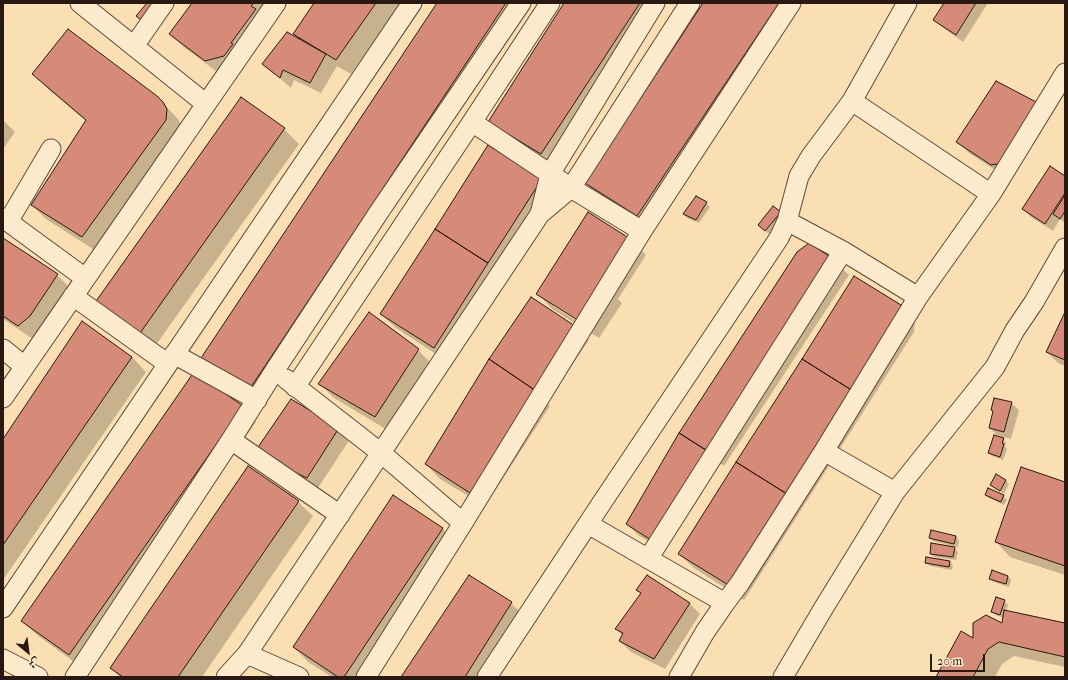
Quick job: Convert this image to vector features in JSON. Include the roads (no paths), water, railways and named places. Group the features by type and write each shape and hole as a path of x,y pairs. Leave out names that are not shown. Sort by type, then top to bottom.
{"street":[{"path":"80,3 206,104"},
{"path":"134,46 164,3"},
{"path":"3,398 276,3"},
{"path":"3,608 412,3"},
{"path":"75,677 232,440 275,370 379,212 521,3"},
{"path":"296,386 550,3"},
{"path":"540,214 550,174 655,3"},
{"path":"226,677 247,654 540,214 571,188 690,3"},
{"path":"366,677 463,523 642,232 791,3"},
{"path":"487,677 760,267 787,220 803,169 852,101 907,3"},
{"path":"679,677 705,632 740,584 824,451 918,297 992,194 1065,73"},
{"path":"852,101 992,194"},
{"path":"472,122 571,188 642,232"},
{"path":"51,149 6,220 85,278"},
{"path":"787,220 843,251 918,297"},
{"path":"783,677 895,492 995,367 1015,330 1034,302 1065,248"},
{"path":"648,559 843,251"},
{"path":"73,296 171,359 257,400"},
{"path":"3,349 24,366"},
{"path":"275,370 382,453 463,523"},
{"path":"232,440 340,515"},
{"path":"824,451 895,492"},
{"path":"588,524 725,603"},
{"path":"247,654 299,677"},
{"path":"3,658 38,677"}]}
